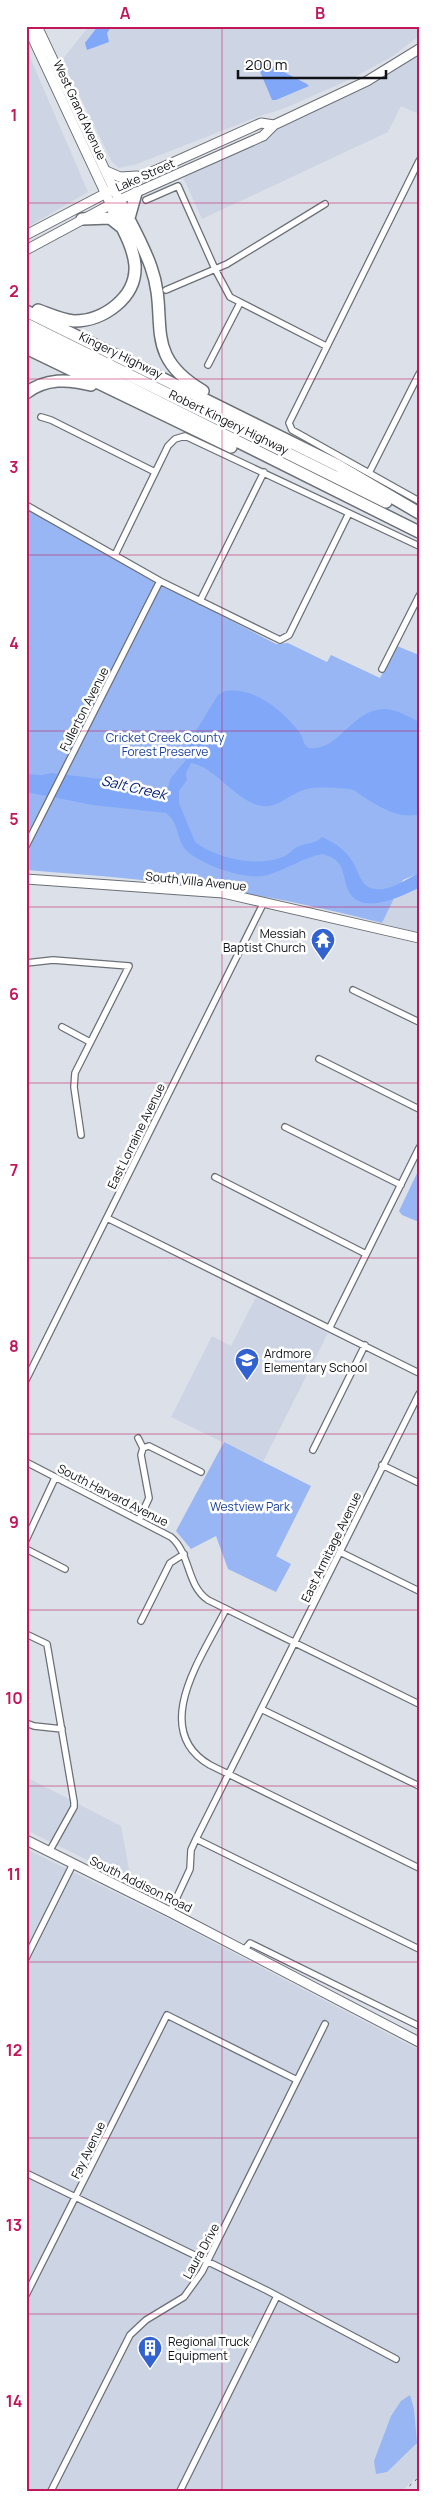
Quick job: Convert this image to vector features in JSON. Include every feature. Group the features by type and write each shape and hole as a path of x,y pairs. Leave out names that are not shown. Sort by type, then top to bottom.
{"highway":[{"path":"26,306 64,320 76,321 113,309 127,294 134,279 135,265 125,222 131,202 141,196"},
{"path":"115,202 151,266 156,285 159,332 162,347 169,360 192,384 247,414 280,437"},
{"path":"82,219 110,218 125,222"},
{"path":"26,311 337,465 419,513"},
{"name":"Kingery Highway","path":"26,324 419,519"},
{"name":"Robert Kingery Highway","path":"26,336 419,532"},
{"path":"26,348 198,432"},
{"path":"26,394 48,382 81,382 198,432 402,524"}],"main road":[{"name":"West Grand Avenue","path":"26,26 105,193 115,202"},
{"name":"West Grand Avenue","path":"37,26 114,189 115,202"},
{"name":"Lake Street","path":"26,250 115,202 141,196 263,136 274,125 367,82 419,50"},
{"name":"Lake Street","path":"26,235 105,193 142,176 260,124 274,125"},
{"path":"106,171 120,177 142,176"},
{"name":"South Villa Avenue","path":"26,879 223,893 419,938"},
{"name":"South Addison Road","path":"26,1840 244,1950 419,2042"}],"street":[{"path":"419,161 290,420 292,430 419,501"},
{"path":"141,196 178,186 215,269 230,297 326,346"},
{"path":"166,290 227,264 325,204"},
{"path":"208,365 240,303"},
{"path":"369,473 419,374"},
{"path":"40,417 51,420 156,472"},
{"path":"115,555 168,446 175,439 185,436 419,546"},
{"path":"200,600 264,472"},
{"path":"26,505 160,581 280,640 289,635 350,513"},
{"name":"Fullerton Avenue","path":"26,846 160,581"},
{"path":"382,669 419,596"},
{"name":"East Lorraine Avenue","path":"26,1380 264,902"},
{"path":"26,963 54,960 129,966 75,1073 74,1087 81,1135"},
{"path":"353,990 419,1022"},
{"path":"62,1027 90,1042"},
{"path":"319,1059 419,1109"},
{"path":"285,1127 401,1186"},
{"path":"330,1327 419,1148"},
{"path":"215,1177 366,1254"},
{"path":"108,1218 419,1373"},
{"path":"312,1450 365,1346"},
{"name":"East Armitage Avenue","path":"170,1912 190,1868 190,1857 196,1839 419,1394"},
{"path":"138,1438 143,1448 141,1455 149,1498 139,1520"},
{"path":"143,1448 149,1446 201,1472"},
{"name":"South Harvard Avenue","path":"26,1462 171,1537 184,1554 198,1592 226,1609 419,1704"},
{"path":"382,1465 419,1483"},
{"path":"26,1540 55,1478"},
{"path":"26,1548 65,1569"},
{"path":"340,1552 419,1591"},
{"path":"141,1621 168,1566 184,1554"},
{"path":"226,1609 187,1688 180,1718 183,1732 194,1752 203,1761 419,1868"},
{"path":"26,1634 46,1644 74,1805 49,1852"},
{"path":"261,1709 419,1786"},
{"path":"26,1723 34,1726 62,1729"},
{"path":"196,1839 419,1949"},
{"path":"26,1958 73,1864"},
{"name":"South Addison Road","path":"244,1950 250,1943 419,2026"},
{"name":"Fay Avenue","path":"26,2295 167,2015 297,2080"},
{"name":"Laura Drive","path":"51,2491 130,2335 146,2320 184,2297 208,2262 325,2024"},
{"path":"26,2173 277,2296 396,2358"},
{"path":"180,2491 277,2296"}],"shaded area":[{"path":"89,26 419,26 419,36 393,56 351,79 285,108 137,164 119,168 112,162 62,60"},
{"path":"26,48 88,192 26,228"},
{"path":"419,54 419,114 401,106 388,132 202,219 182,175 377,82"},
{"path":"419,888 419,937 379,928 393,900"},
{"name":"Ardmore Elementary School","path":"256,1297 328,1333 263,1462 171,1417 212,1336 231,1346"},
{"path":"26,1777 121,1826 129,1869 124,1878 26,1830"},
{"path":"26,1849 173,1921 419,2050 419,2475 402,2491 26,2491"}],"green space":[{"name":"Cricket Creek County Forest Preserve","path":"26,507 170,589 276,644 288,643 327,662 331,655 380,678 397,646 419,655 419,873 403,880 382,923 298,903 220,889 137,879 26,870"},
{"path":"419,1169 419,1222 402,1215 399,1211"},
{"name":"Westview Park","path":"224,1442 311,1486 276,1556 291,1564 276,1592 228,1569 216,1536 191,1549 176,1531"},
{"path":"410,2395 414,2409 417,2443 387,2472 376,2474 374,2461 391,2416 401,2401"}],"water":[{"path":"98,26 112,26 107,33 109,42 87,50 85,43"},
{"path":"257,58 309,86 272,100 256,62"},
{"name":"Salt Creek","path":"225,691 247,693 267,702 293,724 300,733 305,745 309,748 320,747 329,743 364,715 374,711 386,709 395,711 419,722 419,814 396,814 368,800 356,791 333,788 307,789 271,806 258,805 240,796 208,770 191,763 186,773 187,780 179,791 179,803 195,842 226,857 238,860 263,861 285,856 297,847 322,837 344,851 354,863 362,880 369,887 375,889 388,888 419,873 419,888 400,897 378,903 358,901 351,895 337,861 322,854 268,875 249,876 238,874 215,867 188,852 181,843 174,822 166,813 93,805 26,792 26,774 42,775 52,773 142,784 165,792 170,779 186,760 186,747 218,695"}],"railway":[{"path":"404,2491 419,2477"}],"place":[{"name":"Messiah Baptist Church","path":"323,961"},
{"name":"Ardmore Elementary School","path":"247,1381"},
{"name":"Regional Truck Equipment","path":"150,2369"}]}
